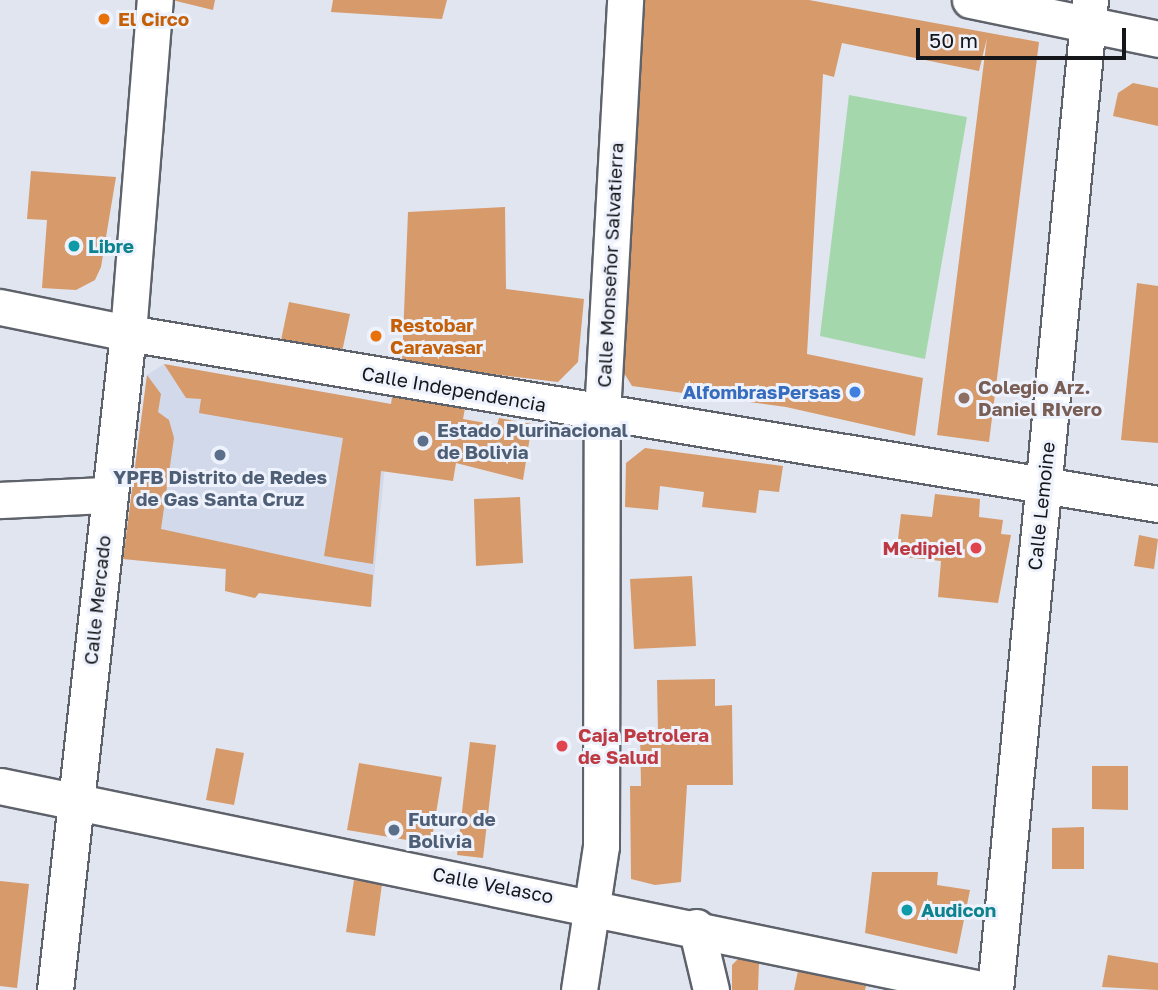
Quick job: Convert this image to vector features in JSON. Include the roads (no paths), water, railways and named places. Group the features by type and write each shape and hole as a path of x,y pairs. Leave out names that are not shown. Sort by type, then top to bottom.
{"street":[{"name":"Calle Mercado","path":"55,990 128,334 155,0"},
{"name":"Calle Monseñor Salvatierra","path":"579,990 596,906 602,414 625,0"},
{"path":"970,0 1089,11 1158,39"},
{"name":"Calle Lemoine","path":"995,990 1089,11"},
{"name":"Calle Independencia","path":"0,307 128,334 602,414 1158,503"},
{"path":"0,500 108,495"},
{"name":"Calle Velasco","path":"0,786 596,906 986,990"},
{"path":"696,927 711,990"}],"place":[{"name":"El Circo","path":"104,19"},
{"name":"Libre","path":"74,246"},
{"name":"Restobar Caravasar","path":"376,336"},
{"name":"AlfombrasPersas","path":"855,392"},
{"name":"Colegio Arz. Daniel RIvero","path":"964,398"},
{"name":"Estado Plurinacional de Bolivia","path":"423,441"},
{"name":"YPFB Distrito de Redes de Gas Santa Cruz","path":"220,455"},
{"name":"Medipiel","path":"976,548"},
{"name":"Caja Petrolera de Salud","path":"562,746"},
{"name":"Futuro de Bolivia","path":"394,830"},
{"name":"Audicon","path":"907,910"}]}
